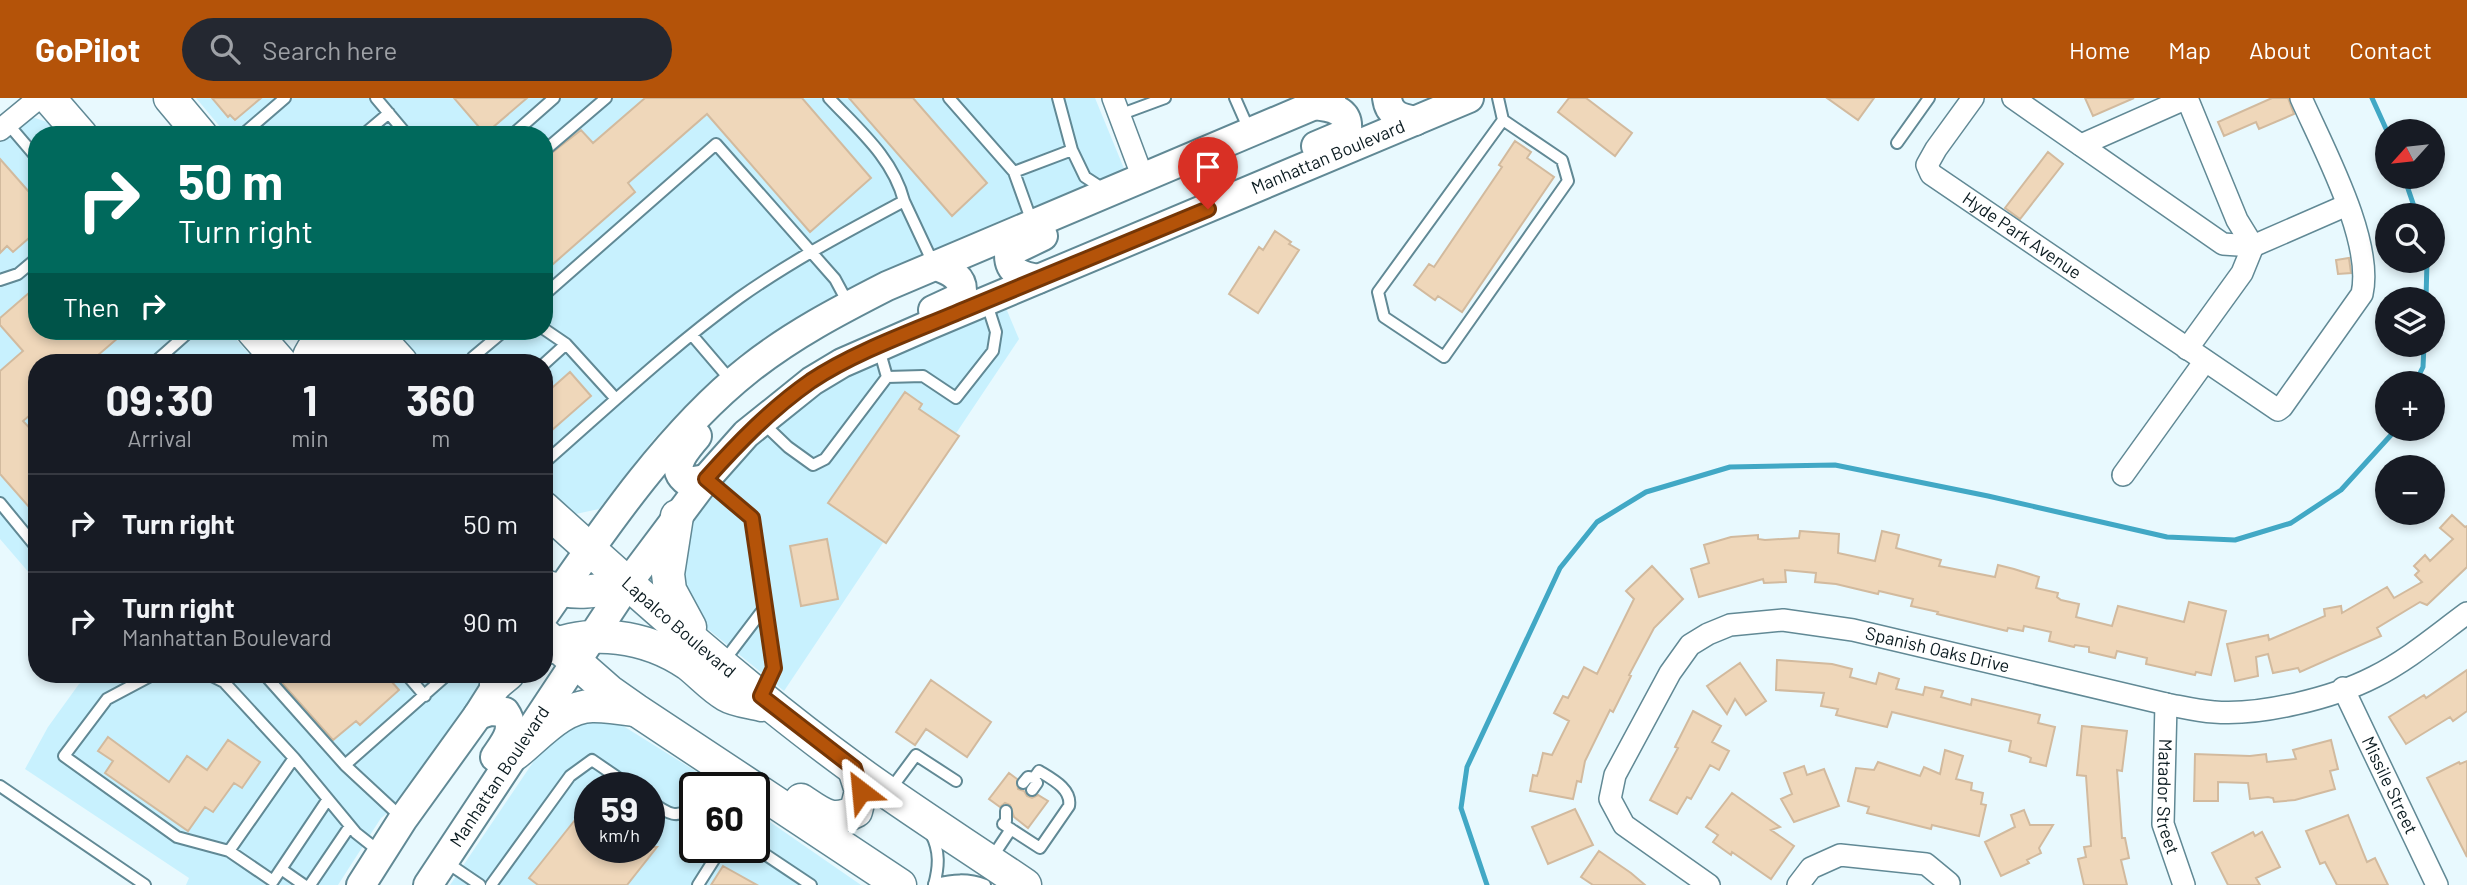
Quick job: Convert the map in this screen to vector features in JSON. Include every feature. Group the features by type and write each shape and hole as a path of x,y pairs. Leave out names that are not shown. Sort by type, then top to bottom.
{"main road":[{"path":"48,98 73,126"},
{"path":"170,98 193,126"},
{"path":"261,340 273,354"},
{"path":"310,354 312,349 330,340"},
{"path":"342,340 351,344 379,341 393,354"},
{"name":"Lapalco Boulevard","path":"553,516 769,703 920,814 987,873 1025,885"},
{"path":"677,516 668,574 670,590 711,653"},
{"path":"558,627 591,592 628,583"},
{"path":"558,627 635,640 653,646 688,664 727,696 769,703"},
{"path":"558,627 609,691 710,769 900,885"},
{"path":"515,754 561,715 575,709 592,705 636,710"},
{"path":"710,769 747,763 820,814 832,818 845,817 856,811 861,791 854,768"}],"street":[{"path":"4,127 39,98"},
{"path":"1387,98 1393,113 1400,118 1415,121"},
{"name":"Manhattan Boulevard","path":"558,627 628,583 706,479 761,421 812,381 842,363 1469,98"},
{"name":"Hyde Park Avenue","path":"1973,98 1927,165 1931,174 2278,410 2283,407 2362,294 2365,279 2347,205"},
{"path":"2013,98 2223,244 2253,246 2347,205 2301,98"},
{"path":"2081,145 2187,98 2237,220 2253,246"},
{"path":"1232,199 1255,173 1342,135 1347,130 1345,115 1322,102"},
{"name":"Manhattan Boulevard","path":"558,627 590,550 678,437 733,383 776,349 820,320 934,265 1322,102"},
{"path":"1116,106 1143,178"},
{"path":"1038,279 1019,275 1011,268 1009,255 1016,248 1100,210 1110,192"},
{"path":"2123,475 2196,355 2242,273 2253,246"},
{"path":"842,363 857,343 961,297 958,277 934,265"},
{"path":"706,479 688,482 681,477 678,468 680,457 698,435 712,402"},
{"name":"Spanish Oaks Drive","path":"1709,885 1624,825 1610,799 1615,775 1670,673 1690,645 1730,625 1783,620 1853,630 2214,713 2294,705 2343,688 2384,671 2415,652 2467,613"},
{"path":"361,885 403,818 478,715 497,683"},
{"name":"Manhattan Boulevard","path":"428,885 515,754 539,683"},
{"name":"Missile Street","path":"2343,688 2437,885"},
{"name":"Matador Street","path":"2166,704 2163,824 2184,885"},
{"path":"464,829 470,795 508,738 511,726 505,712 490,711 478,715"},
{"path":"1798,885 1811,868 1840,855 1926,864 1949,883"}],"lane":[{"path":"252,126 285,98"},
{"path":"376,98 400,126"},
{"path":"522,126 554,98"},
{"path":"553,143 606,98"},
{"path":"829,98 883,157 899,181 904,201 934,265"},
{"path":"949,98 1014,172 1033,224"},
{"path":"1058,98 1072,150 1085,177 1110,192"},
{"path":"1116,106 1165,98"},
{"path":"1235,98 1250,132"},
{"path":"1498,98 1503,120 1562,160 1568,181 1444,357 1384,317 1378,292 1503,120"},
{"path":"1897,143 1929,98"},
{"path":"374,126 389,113"},
{"path":"4,127 28,150"},
{"path":"553,287 716,144 835,279 849,305"},
{"path":"1014,172 1072,150"},
{"path":"553,455 692,335 739,299 811,251 904,201"},
{"path":"0,280 18,274 28,266"},
{"path":"887,377 923,376 956,398 993,351 996,332 986,301"},
{"path":"553,335 566,344 617,399"},
{"path":"692,335 733,383"},
{"path":"164,354 180,340"},
{"path":"481,354 495,340"},
{"path":"553,356 566,344"},
{"path":"878,347 887,377"},
{"path":"761,421 788,447 813,465 825,459 887,377"},
{"path":"706,479 752,518 774,668 769,703"},
{"path":"0,503 28,537"},
{"path":"711,653 765,607"},
{"path":"137,683 107,699 64,756 177,837 229,852 273,881 328,799"},
{"path":"225,683 294,758 350,826 382,853"},
{"path":"272,683 345,765 403,818"},
{"path":"414,683 425,696"},
{"path":"345,765 439,683"},
{"path":"889,792 916,755 956,781"},
{"path":"229,852 294,758"},
{"path":"576,772 592,760 610,772"},
{"path":"920,814 935,841 939,861 934,885 953,880 974,881 987,873 1009,820 1040,848 1069,806 1069,798 1062,787 1039,771 1034,778 1028,777 1028,787"},
{"path":"491,885 574,773"},
{"path":"0,786 145,885"},
{"path":"310,885 350,826"},
{"path":"770,858 811,885"},
{"path":"444,860 480,885"},
{"path":"698,885 712,863"},
{"path":"281,869 304,885"}],"shaded area":[{"path":"196,98 1095,98 1125,171 905,265 740,355 653,440 599,509 571,515 553,496 553,354 413,354 400,340 553,340 553,126 219,126"},
{"path":"29,116 52,126 28,126 28,340 237,340 249,354 28,354 28,572 0,539 0,141"},
{"path":"1003,301 1019,339 784,691 645,578 740,456 822,388 898,349"},
{"path":"483,683 412,794 381,818 338,885 186,885 189,878 25,769 48,727 79,684"},
{"path":"612,719 697,772 679,772 679,863 770,863 770,822 861,885 450,885 544,746 574,724"}],"building":[{"path":"212,98 261,98 235,120 230,115 228,117"},
{"path":"454,98 527,98 494,126 478,126"},
{"path":"645,98 802,98 871,178 810,232 707,114 628,183 635,192 553,264 553,152 581,130 593,143"},
{"path":"849,98 913,98 987,183 952,216"},
{"path":"1569,98 1586,98 1632,133 1615,156 1558,112"},
{"path":"1827,98 1874,98 1858,120"},
{"path":"2085,98 2134,98 2093,116"},
{"path":"2272,98 2288,98 2294,114 2259,129 2256,122 2224,136 2218,122"},
{"path":"1515,141 1531,152 1527,158 1554,177 1462,312 1438,296 1435,300 1414,285 1429,264 1434,267 1502,167 1499,165"},
{"path":"2048,152 2063,164 2020,219 2005,208"},
{"path":"0,159 28,191 28,239 13,252 7,246 0,253"},
{"path":"1275,231 1299,250 1258,313 1229,294 1259,247 1263,250"},
{"path":"2349,258 2351,273 2338,274 2336,260"},
{"path":"28,294 28,340 116,340 99,354 28,354 28,417 23,421 28,426 28,506 0,474 0,371 23,351 0,325 0,318"},
{"path":"570,372 591,396 553,429 553,387"},
{"path":"905,392 922,404 919,409 959,436 886,543 828,503"},
{"path":"2452,515 2467,526 2467,567 2427,605 2420,602 2377,628 2381,636 2300,672 2298,668 2273,673 2268,654 2256,657 2258,676 2235,681 2227,644 2268,635 2269,640 2325,616 2324,609 2341,606 2342,613 2387,587 2394,598 2422,582 2415,575 2419,571 2414,566 2425,555 2430,561 2453,539 2440,528"},
{"path":"1800,531 1839,534 1838,553 1875,561 1882,531 1899,535 1896,548 1941,560 1939,566 1995,577 1998,565 2014,569 2039,577 2036,588 2058,593 2057,597 2061,600 2079,604 2076,617 2112,626 2118,606 2184,622 2189,602 2226,611 2211,675 2196,672 2195,675 2146,664 2147,658 2117,651 2115,658 2089,652 2089,647 2074,647 2049,641 2051,632 2024,626 2023,631 2008,628 2007,631 1937,614 1938,612 1911,606 1913,599 1815,582 1816,573 1785,570 1786,582 1764,583 1763,579 1699,597 1691,569 1709,563 1704,545 1731,537 1758,535 1758,539 1765,540 1799,538"},
{"path":"827,539 838,599 801,606 790,546"},
{"path":"1652,566 1683,599 1654,628 1613,712 1610,710 1585,761 1581,782 1577,781 1573,799 1530,791 1533,775 1537,776 1543,753 1552,755 1569,721 1554,713 1563,696 1568,698 1584,667 1597,674 1634,599 1626,591"},
{"path":"1777,660 1832,664 1852,669 1850,677 1876,684 1879,673 1899,679 1896,689 1923,695 1925,687 1943,691 1941,697 1971,705 1972,699 2040,715 2038,723 2055,727 2046,766 2030,762 2031,758 2009,751 2011,741 1892,712 1887,727 1836,715 1838,709 1821,706 1824,693 1776,690"},
{"path":"1740,663 1766,701 1746,715 1735,699 1727,714 1707,686"},
{"path":"2467,670 2467,711 2453,721 2450,717 2406,744 2389,717 2424,695 2426,698"},
{"path":"931,680 991,722 967,757 926,729 915,745 896,732"},
{"path":"282,683 393,683 399,690 360,725 356,721 333,740"},
{"path":"1693,711 1721,726 1712,742 1729,751 1719,770 1710,765 1691,799 1687,797 1677,814 1650,800 1678,748 1675,747"},
{"path":"2082,726 2127,731 2122,771 2117,770 2122,838 2125,838 2129,858 2121,860 2127,885 2084,885 2078,859 2086,857 2084,847 2091,846 2086,776 2077,775"},
{"path":"108,737 169,782 187,756 207,770 228,740 260,762 242,788 234,783 213,812 205,807 188,831 105,773 113,761 98,751"},
{"path":"2331,740 2338,769 2330,771 2335,789 2295,800 2274,802 2273,798 2268,797 2250,799 2248,783 2218,782 2218,801 2194,801 2195,754 2266,754 2267,762 2296,759 2293,750"},
{"path":"1945,750 1963,756 1956,779 1972,783 1971,790 1983,793 1981,804 1986,805 1979,836 1932,825 1931,829 1867,813 1869,807 1848,801 1856,768 1874,770 1878,762 1920,776 1924,767 1940,774"},
{"path":"2467,761 2467,857 2427,778 2459,762 2460,764"},
{"path":"1804,766 1807,775 1824,769 1839,806 1794,822 1781,799 1792,794 1784,773"},
{"path":"1009,773 1017,779 1018,789 1024,791 1027,796 1032,798 1038,795 1048,801 1028,828 1014,817 1010,805 1005,803 1000,807 989,799"},
{"path":"1732,793 1780,827 1771,830 1794,846 1771,879 1713,842 1718,835 1706,827"},
{"path":"1575,809 1593,845 1548,864 1532,827"},
{"path":"2024,810 2030,825 2053,825 2039,848 2041,853 2027,860 2029,863 2001,876 1985,842 2015,827 2011,815"},
{"path":"2348,815 2367,862 2375,858 2388,885 2337,885 2325,862 2320,864 2306,831"},
{"path":"574,821 574,863 644,863 627,885 538,885 529,878"},
{"path":"2253,832 2255,836 2262,832 2280,867 2256,878 2260,885 2228,885 2212,853"},
{"path":"1599,851 1645,885 1593,885 1581,877"},
{"path":"723,866 757,885 711,885"}],"waterway":[{"path":"2372,98 2382,119"},
{"path":"2408,189 2413,203"},
{"path":"2426,287 2427,273"},
{"path":"2421,371 2423,357"},
{"path":"1487,885 1461,808 1467,767 1560,568 1597,522 1646,492 1730,467 1835,465 1988,496 2167,537 2235,540 2291,523 2341,490 2386,441"}],"route":[{"path":"861,791 854,768 761,696 774,668 752,518 706,479 746,434 774,409 842,363 1208,209"}]}
